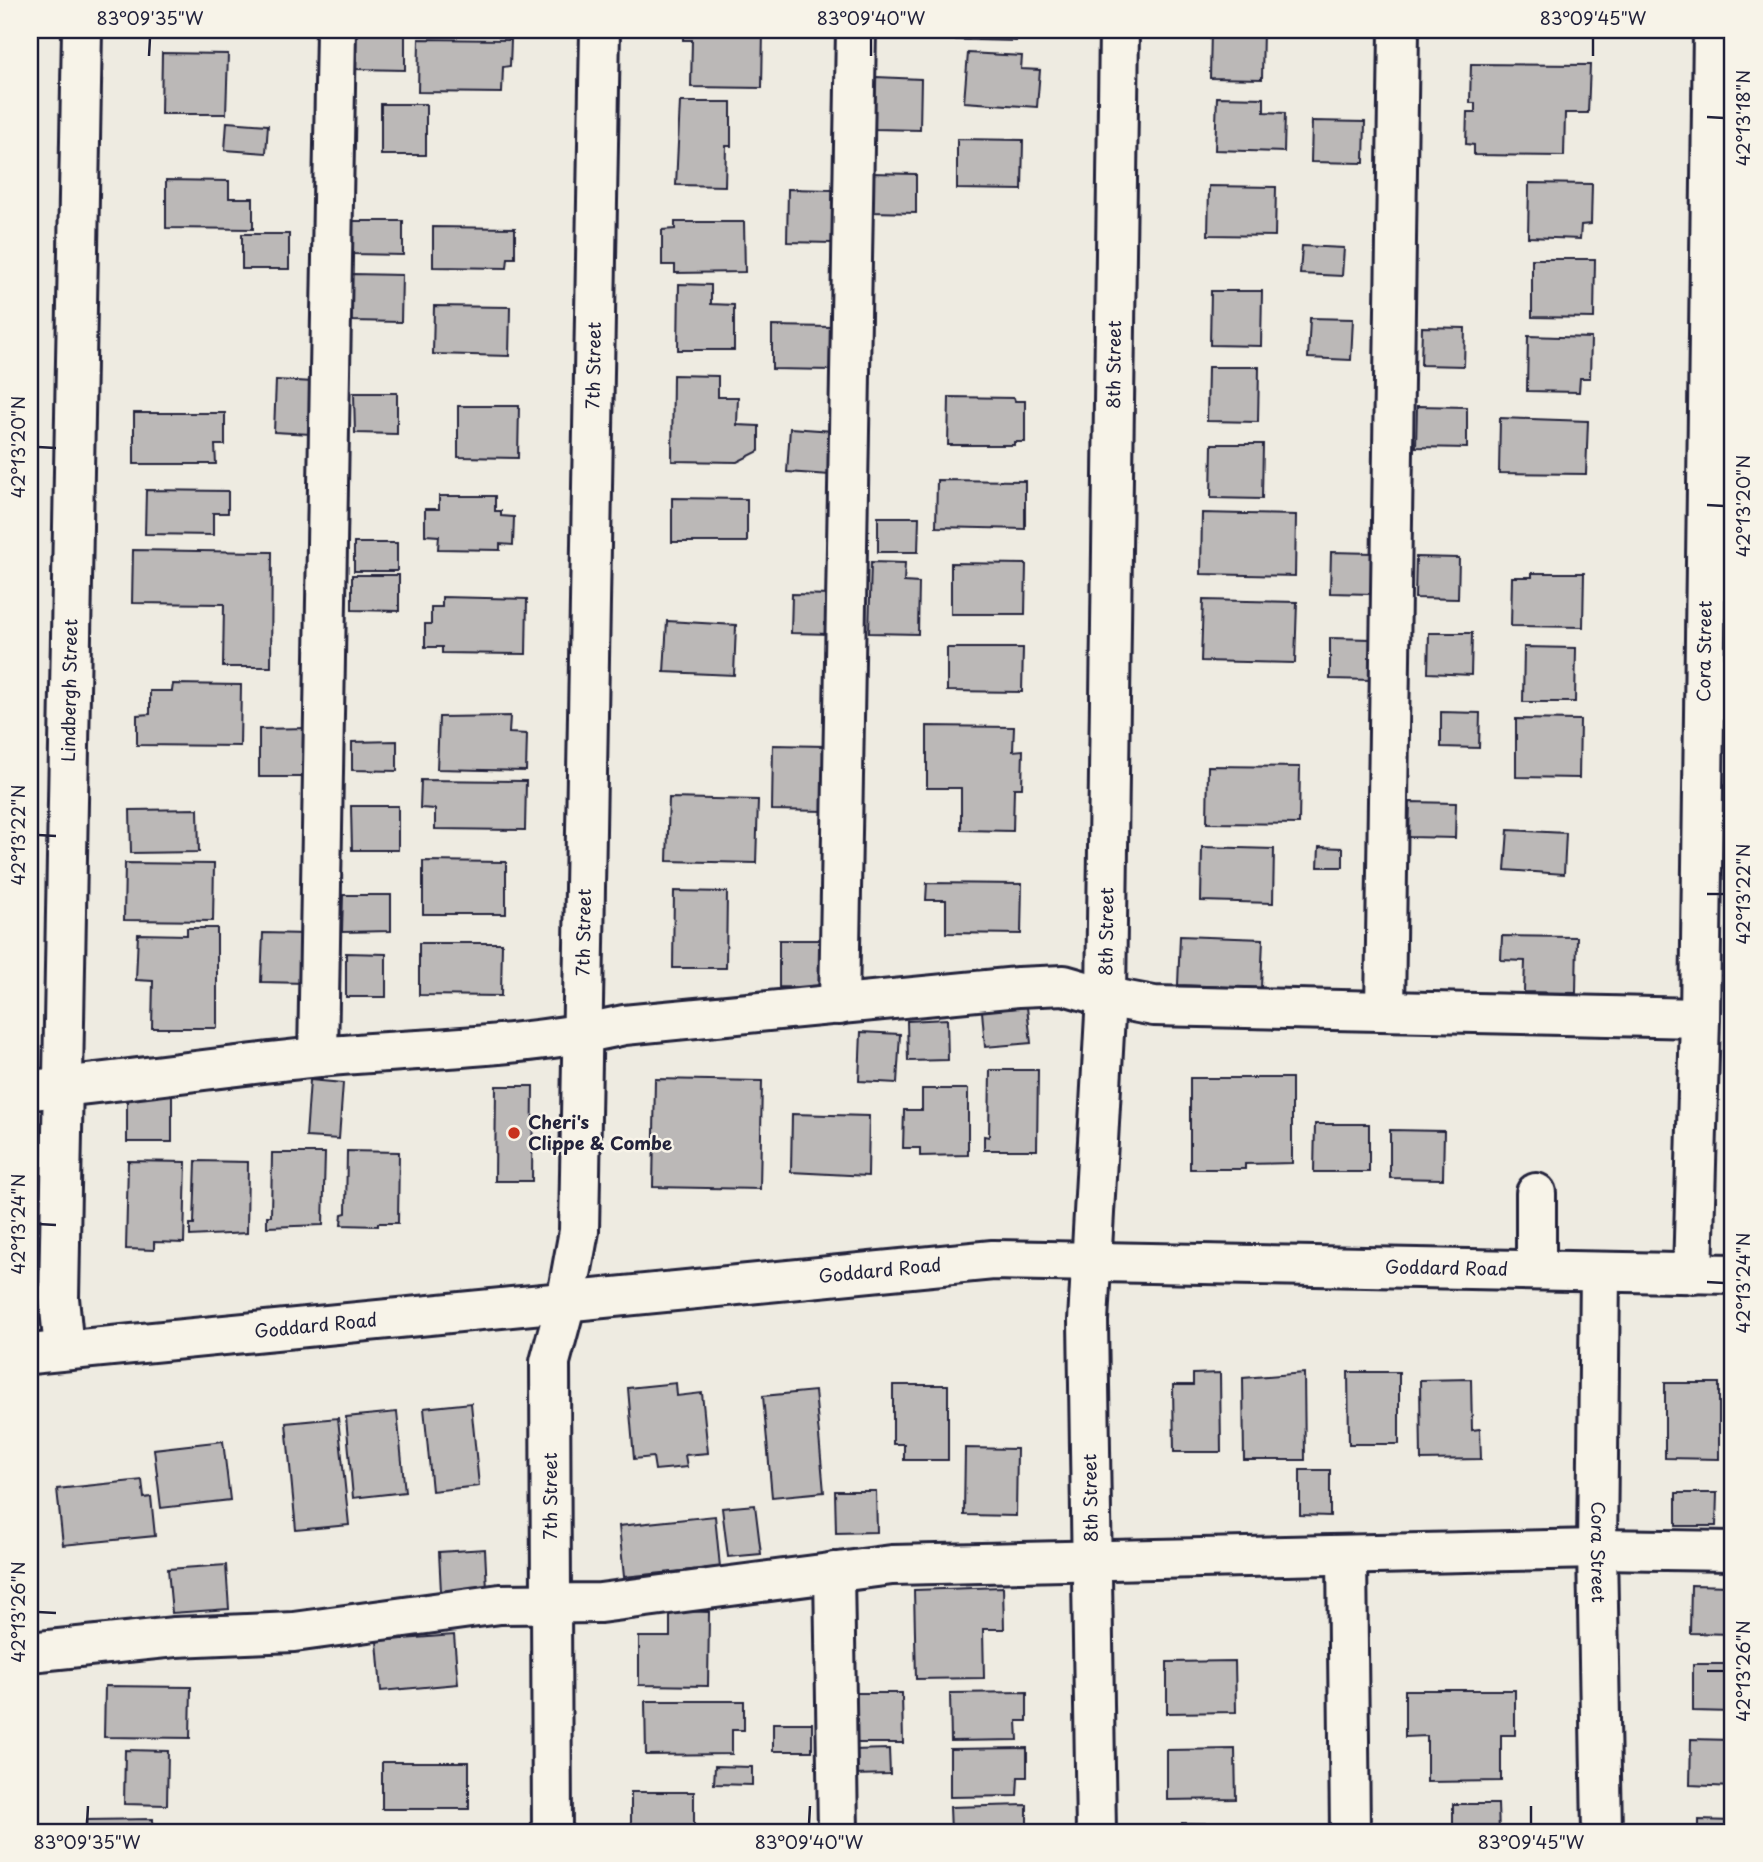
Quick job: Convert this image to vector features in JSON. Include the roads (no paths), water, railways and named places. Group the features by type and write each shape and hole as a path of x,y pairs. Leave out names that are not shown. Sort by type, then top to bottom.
{"street":[{"name":"Lindbergh Street","path":"47,1352 59,1298 46,1088 82,30"},
{"path":"318,1057 336,30"},
{"name":"7th Street","path":"552,1832 550,1362 566,1302 579,1231 600,30"},
{"path":"839,1005 856,30"},
{"name":"8th Street","path":"1096,1832 1088,1321 1106,997 1119,30"},
{"path":"1385,1011 1399,30"},
{"name":"Cora Street","path":"1693,1274 1700,1018 1719,693 1713,30"},
{"path":"46,1088 318,1057 582,1035 624,1025 1064,985 1106,997 1154,1006 1700,1018"},
{"path":"1536,1193 1536,1270"},
{"name":"Goddard Road","path":"47,1352 993,1260 1733,1275"},
{"name":"Cora Street","path":"1600,1272 1597,1549 1602,1832"},
{"path":"30,1652 175,1637 293,1632 500,1604 600,1603 892,1565 1597,1549 1733,1551"},
{"path":"1347,1555 1350,1832"},
{"path":"834,1572 838,1832"}],"place":[{"name":"Cheri's Clippe & Combe","path":"514,1133"}]}
